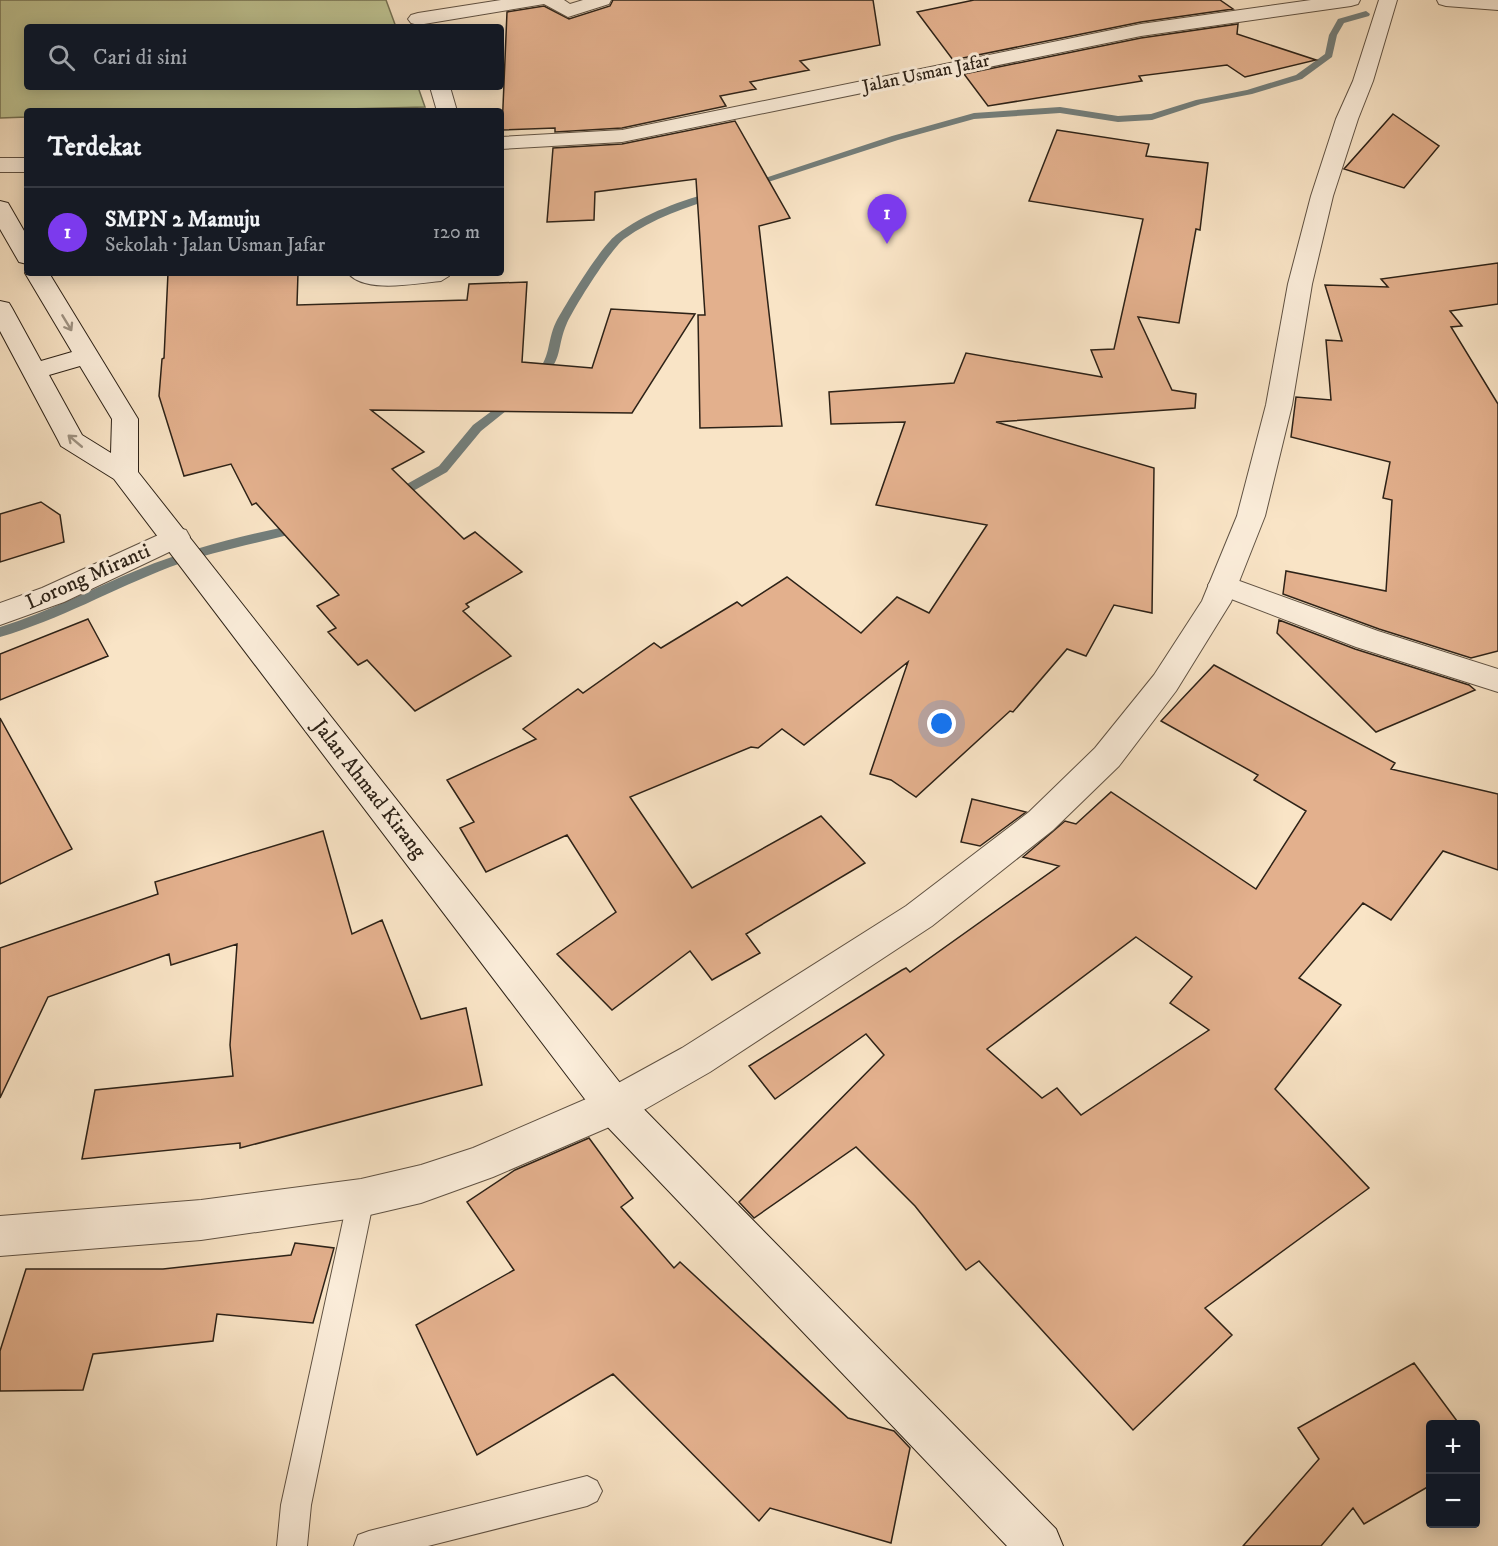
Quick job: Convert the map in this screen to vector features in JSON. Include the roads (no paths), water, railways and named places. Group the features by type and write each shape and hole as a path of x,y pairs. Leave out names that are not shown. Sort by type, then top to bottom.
{"street":[{"path":"412,0 419,23 537,0"},
{"path":"551,0 568,11 602,0"},
{"name":"Jalan Usman Jafar","path":"504,143 583,140 643,132 1142,30 1179,15 1351,0"},
{"path":"0,1236 201,1220 361,1198 421,1184 479,1164 614,1106 696,1060 909,923 1041,821 1107,757 1165,683 1216,602 1251,516 1279,405 1300,284 1322,196 1347,119 1363,81 1388,0"},
{"path":"1446,0 1498,4"},
{"path":"441,90 446,108"},
{"path":"0,165 24,165"},
{"path":"0,208 7,235 24,254"},
{"path":"39,276 125,419 124,473"},
{"name":"Jalan Ahmad Kirang","path":"0,308 70,440 124,473 614,1106 1039,1546"},
{"path":"33,372 87,356"},
{"name":"Lorong Miranti","path":"0,614 53,595 178,541"},
{"path":"1223,585 1366,639 1498,681"}],"lane":[{"path":"360,276 377,281 441,276"},
{"path":"292,1546 296,1505 361,1198"},
{"path":"369,1546 587,1491"}],"waterway":[{"path":"749,185 895,138 974,116 1060,110 1118,119 1152,117 1199,102 1249,92 1299,77 1329,55 1333,35 1341,21 1366,14"},
{"path":"537,378 549,367 561,324 591,275 619,238 667,210 717,194"},
{"path":"393,497 443,469 477,428 512,400"},
{"path":"0,632 43,617 145,572 183,558 232,543 299,528"}],"place":[{"name":"SMPN 2 Mamuju","path":"887,244"}]}
